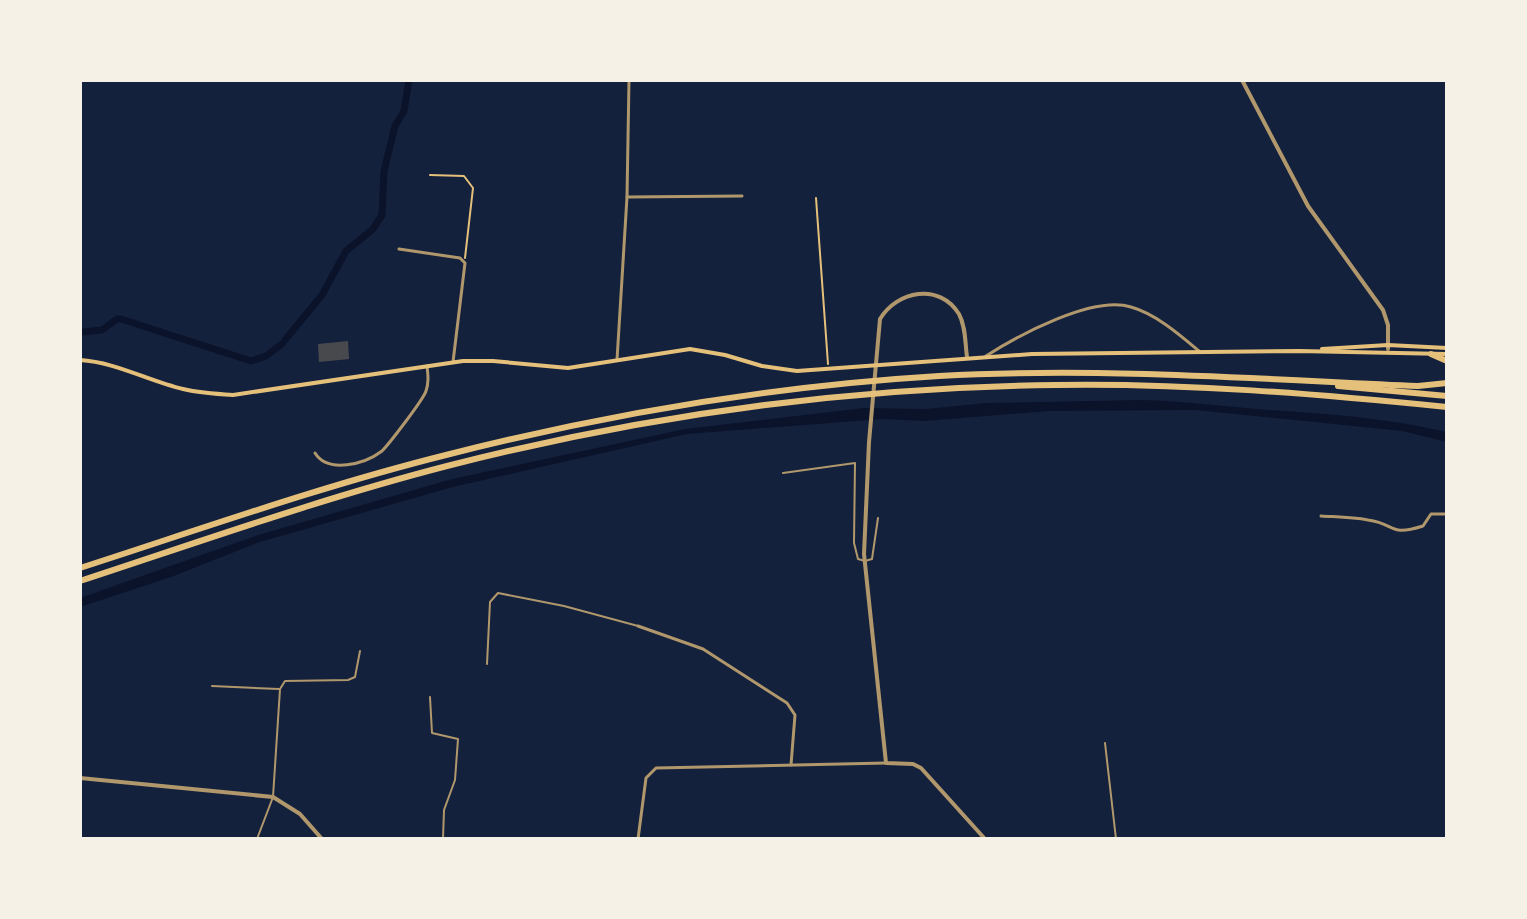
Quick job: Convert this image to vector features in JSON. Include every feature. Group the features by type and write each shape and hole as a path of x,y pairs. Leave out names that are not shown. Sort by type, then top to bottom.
{"highway":[{"path":"1431,354 1447,361"},
{"path":"80,568 271,506 445,455 594,421 706,402 841,384 940,376 1056,373 1418,386 1446,382"},
{"path":"1254,378 1447,396"},
{"path":"80,581 276,516 447,466 598,432 709,412 844,395 940,388 1057,385 1212,387 1447,408"}],"main road":[{"path":"1299,351 1388,345 1447,348"},
{"path":"80,360 182,389 233,395 453,363 493,361 568,368 690,349 797,371 986,356 1199,351 1447,354"}],"street":[{"path":"616,361 627,197 629,80"},
{"path":"1242,80 1308,206 1383,310 1388,325 1388,353"},
{"path":"627,197 742,196"},
{"path":"399,249 460,258 465,263 453,363"},
{"path":"886,763 865,561 869,442 880,319 892,303 908,295 928,294 944,299 958,313 964,328 967,357"},
{"path":"986,356 1012,339 1108,303 1134,307 1199,351"},
{"path":"315,453 321,461 333,466 350,465 381,451 425,394 429,380 427,366"},
{"path":"1321,516 1365,519 1393,531 1407,531 1423,526 1431,514 1447,514"},
{"path":"638,626 703,649 787,703 795,715 791,765"},
{"path":"638,839 646,778 656,768 886,763 913,764 921,768 985,839"},
{"path":"80,778 273,797 300,814 322,839"}],"lane":[{"path":"783,473 855,463 854,543 858,559 872,559 878,518"},
{"path":"487,664 490,602 498,593 564,606 638,626"},
{"path":"257,839 273,797 280,689 285,681 348,680 355,677 360,651"},
{"path":"212,686 280,689"},
{"path":"430,697 432,733 458,739 459,748 453,791 444,810 443,839"},
{"path":"1105,743 1116,839"}],"path":[{"path":"430,175 464,176 473,188 465,263"},
{"path":"816,198 828,369"}],"water":[{"path":"1141,400 1381,420 1447,432 1447,442 1402,431 1195,410 1051,411 924,421 883,419 687,434 453,487 260,542 171,577 80,607 80,598 258,535 452,479 685,429 864,408 926,409 986,403"}],"building":[{"path":"348,341 349,359 319,362 318,344"}],"waterway":[{"path":"285,340 322,295 346,251 373,229 382,215 384,171 395,126 404,111 409,80"},
{"path":"83,332 102,330 121,319 251,361 266,356 282,344"}]}
